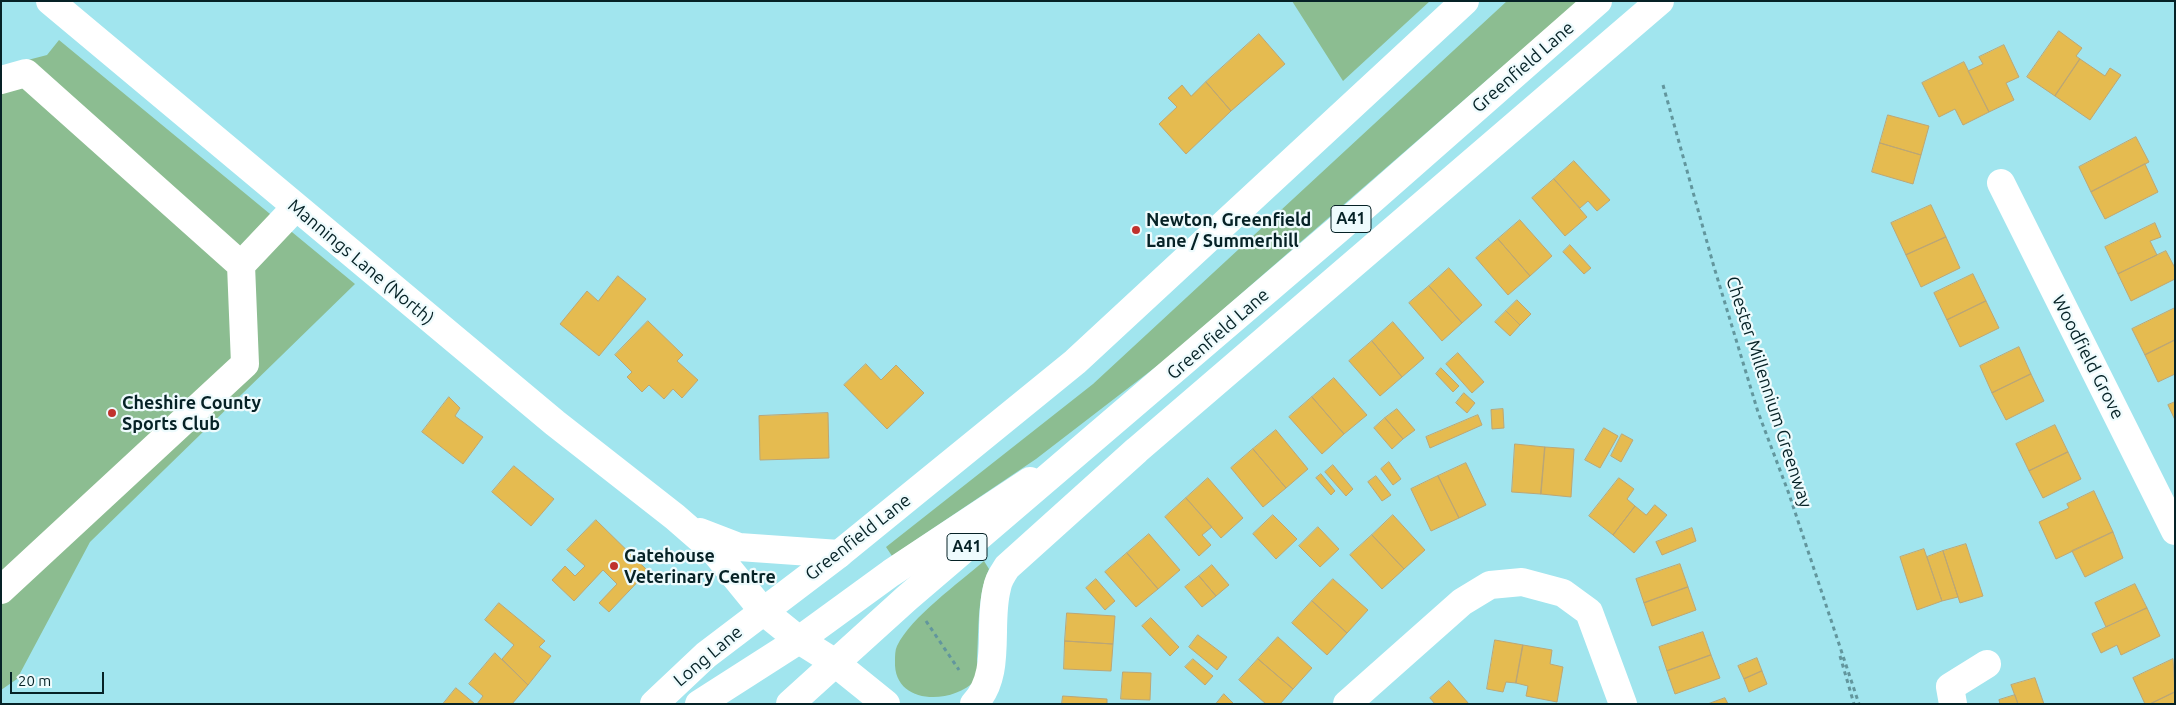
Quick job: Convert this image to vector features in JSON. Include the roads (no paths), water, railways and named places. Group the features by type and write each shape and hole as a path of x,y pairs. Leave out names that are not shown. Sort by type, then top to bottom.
{"main road":[{"name":"Mannings Lane (North)","path":"50,1 295,208 555,423 675,517 714,551 763,610 799,640 834,662 886,704"},
{"name":"Greenfield Lane","path":"763,610 839,554 1075,362 1465,1"},
{"name":"Greenfield Lane","path":"834,662 1342,226 1598,1"},
{"name":"Greenfield Lane","path":"976,702 990,675 995,596 997,586 1007,566 1137,450 1660,1"},
{"path":"1,80 26,73 241,265"},
{"name":"Woodfield Grove","path":"2001,183 2175,530"},
{"path":"1,590 244,364 241,265 295,208"},
{"path":"699,704 799,640 891,573 1102,433"},
{"name":"Mannings Lane (North)","path":"675,517 712,538 739,547 839,554"},
{"path":"1347,704 1462,602 1490,585 1522,582 1564,593 1589,612 1623,704"},
{"name":"Long Lane","path":"654,704 706,655 763,610"},
{"name":"A41","path":"790,704 834,662"},
{"path":"1953,704 1950,687 1986,664"}],"place":[{"name":"Newton, Greenfield Lane / Summerhill","path":"1136,230"},
{"name":"Cheshire County Sports Club","path":"112,413"},
{"name":"Gatehouse Veterinary Centre","path":"614,566"}]}
